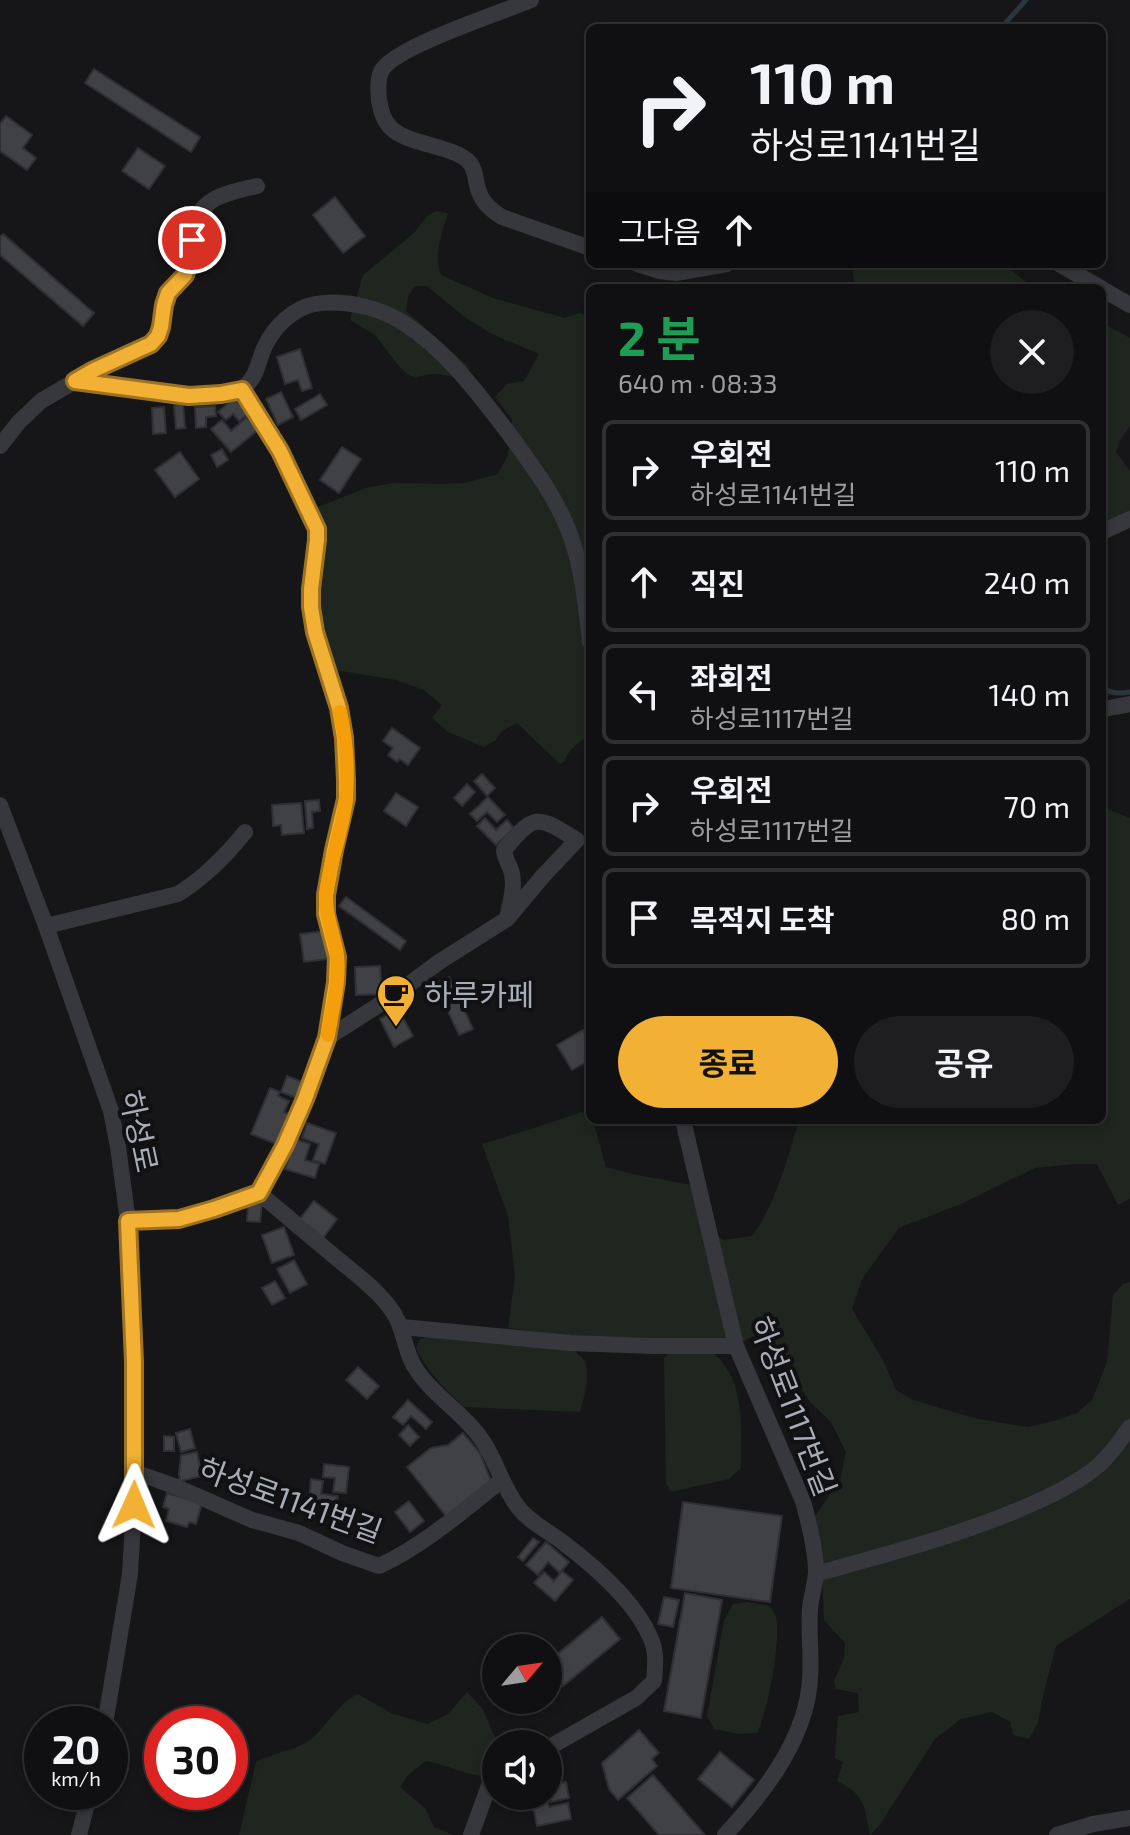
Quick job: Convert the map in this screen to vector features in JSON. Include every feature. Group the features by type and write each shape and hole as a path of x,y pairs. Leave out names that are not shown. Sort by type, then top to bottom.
{"street":[{"path":"531,0 425,41 393,58 382,70 378,82 382,116 392,129 403,136 469,161 475,171 481,197 490,209 502,217 586,247"},
{"path":"0,446 41,401 94,370 151,344 161,327 168,293 185,275 193,225 201,212 211,200 225,193 257,186"},
{"path":"650,268 676,273 704,268"},
{"path":"1066,268 1095,284"},
{"path":"1106,290 1130,305"},
{"path":"75,381 189,396 221,394 242,390 252,379 273,332 300,309 314,304 341,303 371,308 400,320 423,337 477,392 545,483 572,542 586,606"},
{"path":"128,1221 189,1217 259,1193 305,1099 327,1038 336,982 337,957 326,914 326,895 346,799 344,738 339,708 315,632 311,607 317,529 284,459 242,390"},
{"path":"1106,530 1130,519"},
{"path":"1106,708 1130,704"},
{"name":"하성로","path":"0,805 111,1111 128,1221 134,1362 130,1574 108,1706"},
{"path":"327,1038 507,919 543,876 584,842 541,821 529,823 517,834 504,850 513,887 507,919"},
{"path":"46,926 178,894 216,866 245,832"},
{"name":"하성로1117번길","path":"684,1124 736,1346 803,1501 816,1574 810,1609 807,1707 784,1757 725,1835"},
{"path":"259,1193 369,1283 390,1307 402,1327 407,1351 415,1368 484,1442 516,1504 526,1516 563,1542 619,1594 640,1618 653,1641 654,1681 636,1698 562,1740"},
{"path":"402,1327 570,1343 736,1346"},
{"path":"816,1574 991,1522 1061,1491 1099,1465 1130,1427"},
{"name":"하성로1141번길","path":"134,1472 252,1520 299,1533 379,1566 398,1557 451,1520 502,1480"},
{"path":"471,1835 482,1805"},
{"path":"79,1835 85,1810"},
{"path":"1057,1835 1093,1824 1130,1818"}],"shaded area":[{"path":"436,211 448,213 438,252 441,275 493,298 565,318 579,313 586,316 586,738 560,764 517,723 484,747 448,732 432,718 442,705 424,690 396,680 335,670 320,624 313,509 366,488 393,483 465,483 498,474 508,455 512,419 495,397 507,384 524,381 539,354 492,334 466,318 427,286 415,286 408,297 406,311 470,368 461,380 438,374 416,378 407,374 375,335 350,320 363,275 414,233 427,216"},
{"path":"852,268 1009,268 1031,284 840,284 854,282"},
{"path":"1106,325 1130,338 1130,426 1116,452 1130,471 1130,513 1106,523"},
{"path":"1106,809 1130,818 1130,1199 1118,1205 1097,1164 1035,1168 961,1204 899,1228 862,1279 852,1309 883,1360 896,1390 913,1400 978,1419 1028,1427 1077,1413 1092,1400 1107,1362 1113,1295 1123,1284 1130,1282 1130,1599 1056,1646 1038,1723 1029,1739 1013,1735 1010,1722 992,1712 961,1719 935,1739 879,1826 870,1835 865,1809 859,1797 837,1781 843,1762 835,1758 838,1716 859,1712 858,1693 836,1689 834,1681 844,1658 845,1643 824,1620 821,1555 815,1516 840,1480 846,1452 831,1422 810,1402 763,1331 744,1341 561,1335 508,1328 515,1276 508,1216 482,1144 582,1112 586,1115 586,1124 594,1124 606,1167 691,1185 703,1228 724,1240 752,1236 768,1210 798,1124 1106,1124"},
{"path":"431,1336 574,1351 584,1360 587,1371 580,1412 464,1407 443,1387 420,1357 416,1348 420,1339"},
{"path":"671,1352 715,1354 725,1366 740,1408 741,1468 729,1479 671,1492 666,1483 664,1358"},
{"path":"747,1602 770,1606 776,1617 777,1642 769,1693 757,1733 739,1734 714,1729 707,1716 724,1620 733,1604"},
{"path":"467,1692 482,1708 482,1714 492,1730 482,1730 482,1776 426,1761 408,1775 400,1787 425,1808 434,1827 453,1835 239,1835 245,1810 248,1810 256,1762 311,1739 351,1698 358,1694 391,1713 427,1724 448,1714"}],"building":[{"path":"94,69 200,137 191,152 85,83"},
{"path":"6,116 32,135 23,148 36,158 27,170 0,151 0,124"},
{"path":"138,148 165,166 149,189 122,171"},
{"path":"335,197 365,236 343,253 313,215"},
{"path":"3,234 94,313 83,326 0,255 0,237"},
{"path":"300,349 312,388 302,391 298,380 285,384 277,357"},
{"path":"281,392 293,417 278,425 266,399"},
{"path":"320,394 327,405 301,420 295,409"},
{"path":"234,398 248,414 239,421 233,414 226,420 218,412"},
{"path":"183,404 185,428 176,429 174,405"},
{"path":"215,406 216,416 206,417 206,427 196,428 195,407"},
{"path":"164,407 166,433 153,434 152,408"},
{"path":"247,417 258,430 231,452 211,429 222,420 231,431"},
{"path":"342,447 361,459 339,493 320,480"},
{"path":"222,449 228,460 217,467 211,455"},
{"path":"180,452 199,479 175,497 155,470"},
{"path":"392,728 420,748 408,765 388,755 393,748 383,741"},
{"path":"482,774 495,788 487,796 474,781"},
{"path":"467,784 475,792 462,806 454,798"},
{"path":"396,793 418,807 406,826 384,811"},
{"path":"488,797 505,815 497,822 487,812 477,821 470,814"},
{"path":"319,800 320,811 312,812 313,828 307,829 305,801"},
{"path":"301,803 304,833 282,835 281,825 273,826 272,805"},
{"path":"485,818 496,830 507,820 514,828 496,845 477,826"},
{"path":"346,897 406,941 400,950 339,906"},
{"path":"324,931 328,959 304,962 300,934"},
{"path":"380,966 382,994 356,995 355,967"},
{"path":"449,977 473,1029 459,1035 435,983"},
{"name":"하루카페","path":"398,1009 413,1036 394,1047 380,1019"},
{"path":"583,1030 586,1036 586,1062 572,1070 557,1045"},
{"path":"287,1076 305,1083 299,1099 281,1092"},
{"path":"270,1088 289,1101 284,1112 292,1115 279,1145 251,1134"},
{"path":"307,1123 336,1133 325,1164 313,1160 319,1144 302,1138"},
{"path":"295,1139 310,1144 305,1160 319,1164 315,1178 285,1169"},
{"path":"314,1201 337,1219 323,1238 299,1220"},
{"path":"248,1203 262,1204 260,1222 247,1221"},
{"path":"284,1227 294,1255 272,1263 262,1235"},
{"path":"294,1260 307,1284 290,1293 277,1269"},
{"path":"275,1281 285,1298 272,1305 262,1288"},
{"path":"358,1367 379,1386 367,1399 346,1380"},
{"path":"408,1400 432,1422 426,1429 411,1416 403,1425 393,1417"},
{"path":"408,1425 419,1437 410,1446 399,1435"},
{"path":"190,1429 195,1448 181,1452 176,1433"},
{"path":"463,1433 480,1453 491,1481 446,1516 407,1467 431,1448 448,1445"},
{"path":"164,1436 174,1437 174,1451 164,1451"},
{"path":"197,1452 202,1476 180,1481 181,1455"},
{"path":"324,1464 349,1467 346,1493 333,1492 335,1478 323,1477"},
{"path":"311,1479 323,1481 321,1494 338,1496 336,1506 309,1502"},
{"path":"167,1493 202,1503 196,1524 189,1522 187,1527 166,1521 169,1509 163,1507"},
{"path":"409,1501 424,1521 410,1532 395,1512"},
{"path":"683,1502 782,1516 770,1602 671,1588"},
{"path":"533,1538 539,1542 523,1561 518,1557"},
{"path":"546,1542 569,1562 560,1573 548,1562 538,1575 526,1565"},
{"path":"562,1571 573,1580 555,1601 534,1583 544,1572 554,1581"},
{"path":"685,1593 722,1600 701,1718 664,1711"},
{"path":"664,1597 679,1600 673,1627 658,1624"},
{"path":"602,1617 620,1639 563,1686 562,1650"},
{"path":"639,1730 659,1753 652,1759 657,1766 618,1800 609,1789 602,1763"},
{"path":"720,1752 754,1780 732,1807 698,1779"},
{"path":"653,1775 705,1835 659,1835 627,1798"},
{"path":"566,1782 569,1798 562,1800 562,1783"},
{"path":"568,1803 571,1819 537,1826 534,1810 562,1810 562,1804"}],"waterway":[{"path":"1005,24 1026,0"},
{"path":"1106,689 1115,693 1130,692"}],"slow traffic":[{"path":"328,1035 337,957 326,914 326,895 346,799 340,712"}],"place":[{"name":"하루카페","path":"396,1028"}],"route":[{"path":"134,1505 134,1362 128,1221 179,1219 214,1209 259,1193 273,1170 305,1099 327,1038 337,957 326,914 326,895 346,799 342,723 315,632 311,607 317,529 280,451 242,390 189,396 75,381 140,350 158,336 168,293 185,275 192,240"}]}
